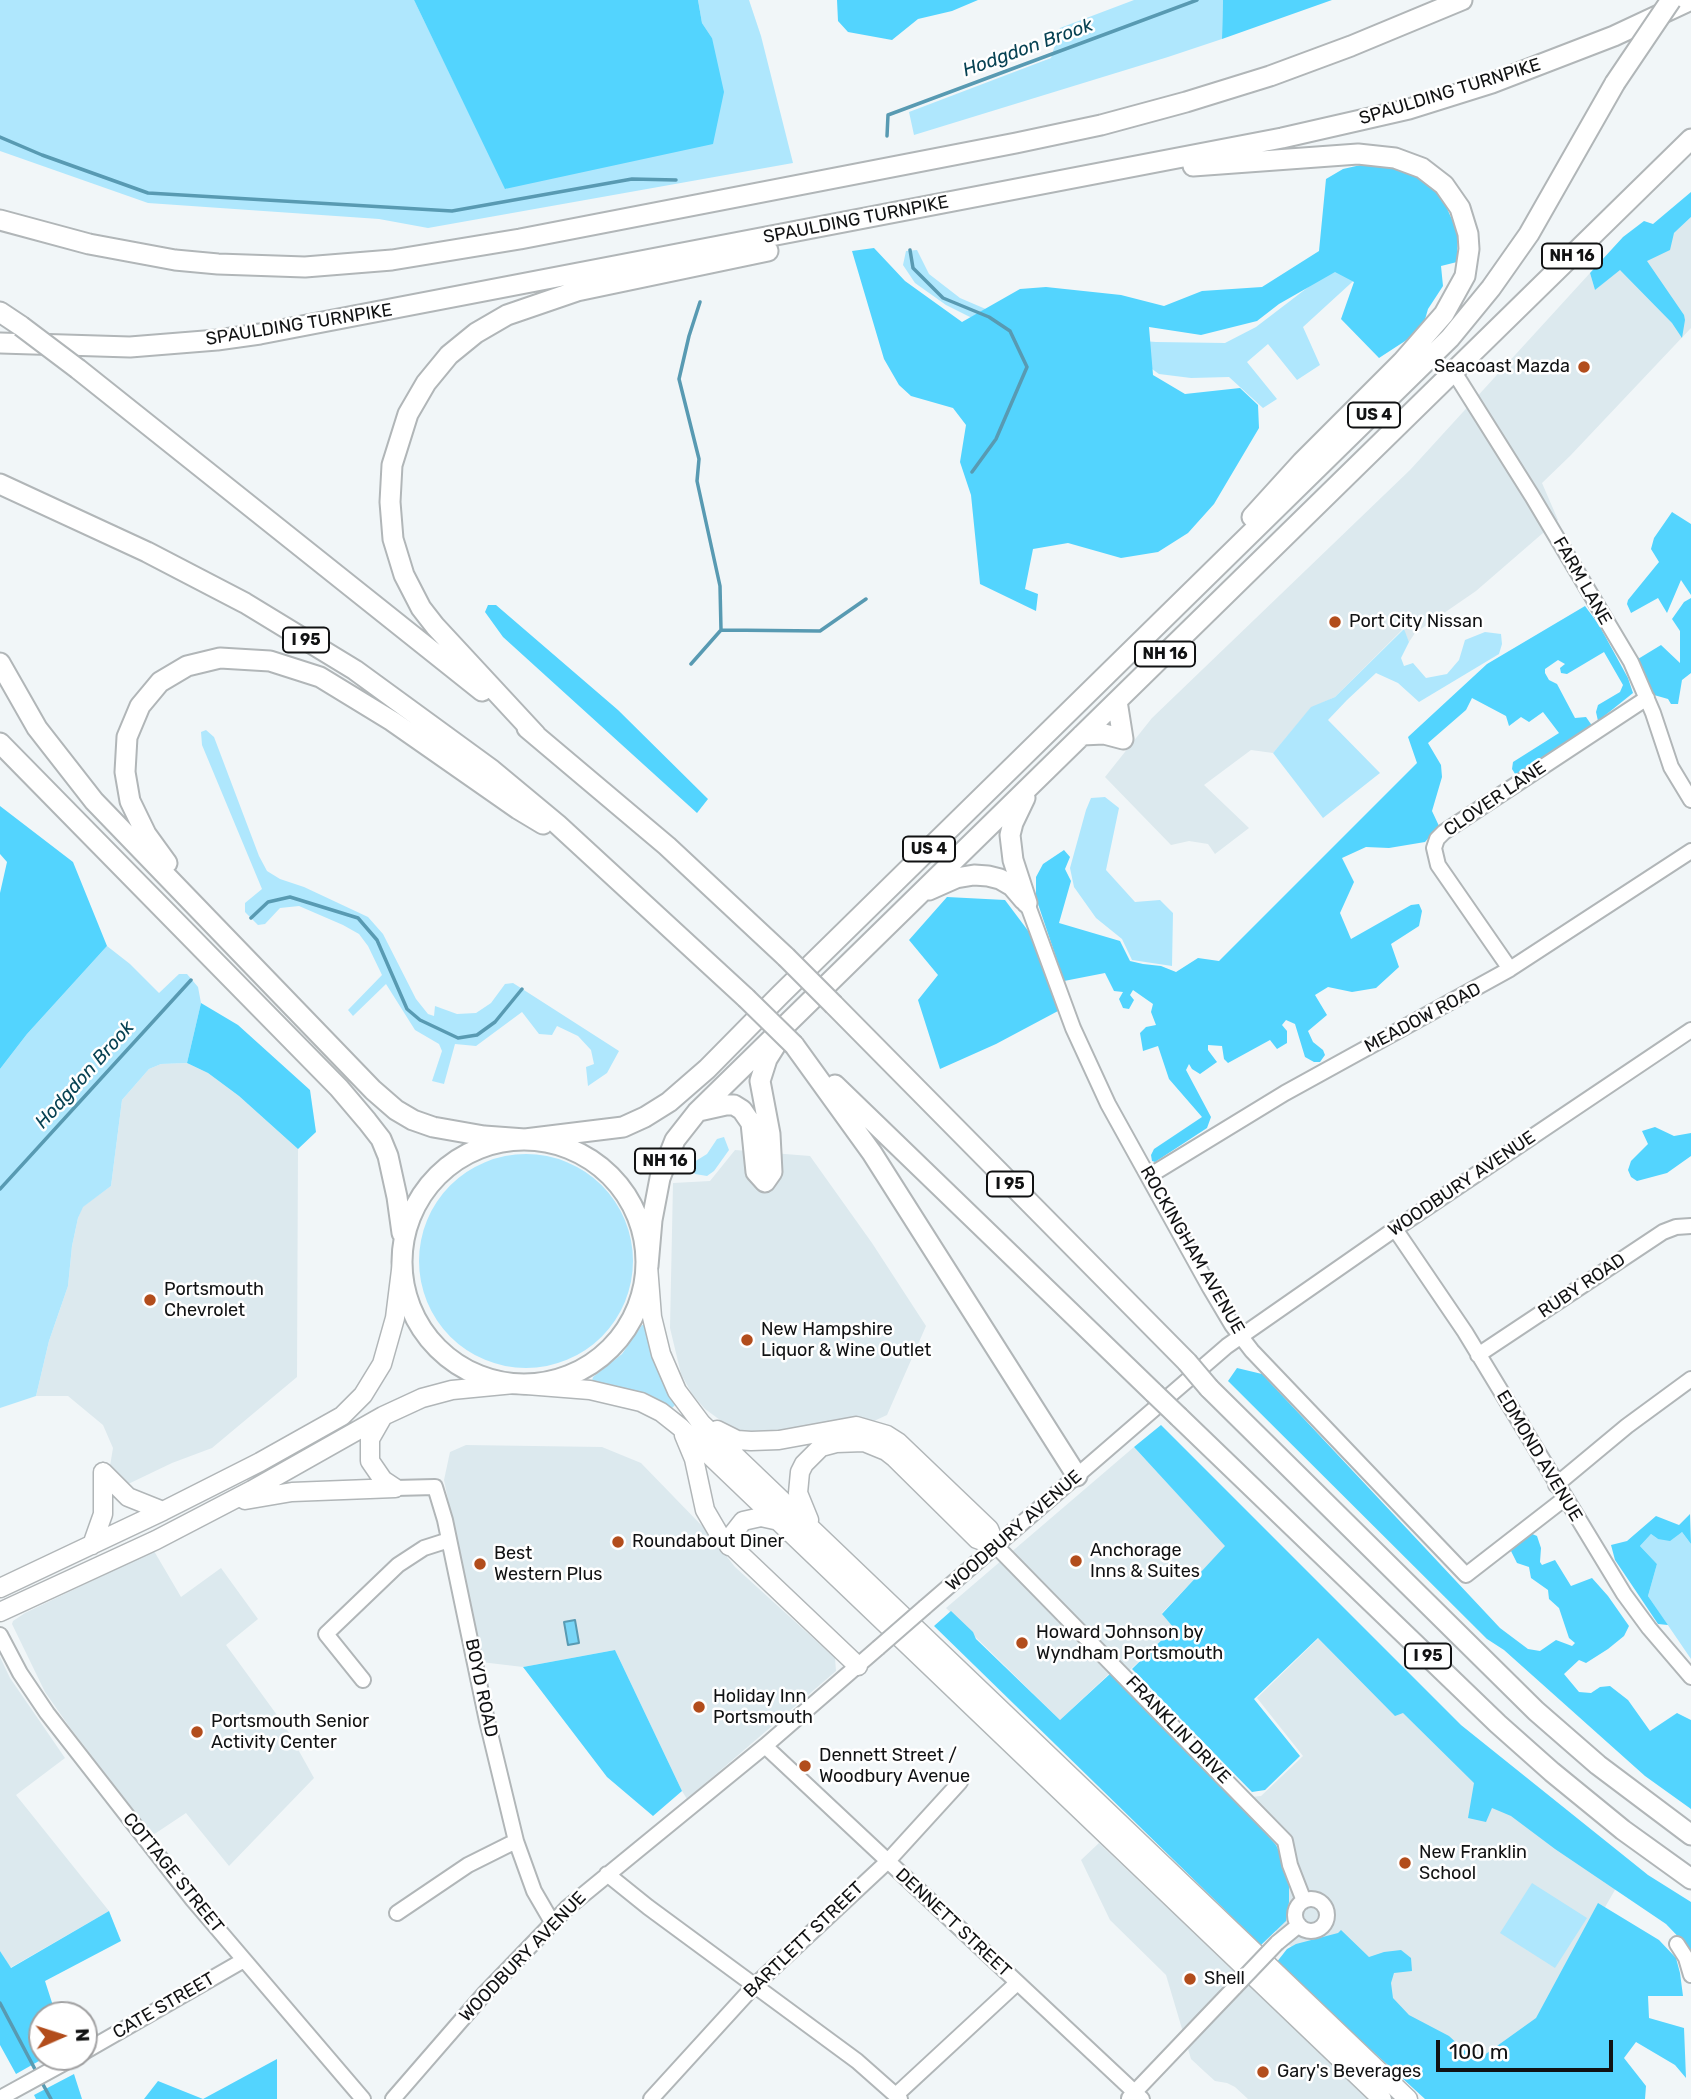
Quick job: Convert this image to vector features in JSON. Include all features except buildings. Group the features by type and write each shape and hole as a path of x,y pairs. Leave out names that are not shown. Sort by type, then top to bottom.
{"highway":[{"path":"0,220 89,244 186,261 305,267 392,260 520,239 1016,144 1101,125 1290,69 1393,30 1462,0"},
{"name":"US 4","path":"524,1139 623,1127 645,1117 678,1095 708,1069 780,995 1405,385 1464,322 1504,271 1529,234 1615,83 1671,0"},
{"name":"SPAULDING TURNPIKE","path":"0,343 130,347 261,334 1282,138 1409,109 1532,68 1614,36 1691,0"},
{"name":"NH 16","path":"648,1266 652,1220 663,1168 676,1140 697,1112 1691,139"},
{"path":"1078,704 1302,463 1423,340 1444,314 1459,289 1468,262 1469,248 1465,221 1453,196 1433,176 1409,162 1395,158 1358,154 1101,173"},
{"path":"536,736 435,626 412,592 398,557 390,502 392,465 408,414 436,369 462,343 491,323 549,299 842,234 988,195"},
{"name":"I 95","path":"0,312 78,369 536,736 667,846 786,957 1209,1388 1536,1711 1598,1765 1691,1835"},
{"name":"I 95","path":"0,484 147,552 245,603 412,710 492,770 580,845 746,998 1498,1724 1615,1823 1691,1879"},
{"path":"209,922 146,834 130,801 125,772 127,737 140,706 149,693 172,673 202,661 236,657 270,660 320,677 403,728 518,809 580,845"},
{"path":"0,663 37,728 64,766 117,826 373,1090 396,1110 433,1127 557,1144 591,1160 614,1180 631,1202 642,1224 648,1248 648,1266 645,1287 636,1312 620,1336 599,1358 587,1367 559,1379 514,1384 472,1373 435,1345 425,1334 410,1307 403,1277 397,1196 388,1156 381,1139 338,1088 0,743"},
{"path":"1082,735 1104,734 1124,739 1116,701"},
{"path":"1027,903 1013,860 1010,835 1019,808 1036,779"},
{"path":"914,900 944,883 974,875 1000,879 1012,886 1027,903"},
{"path":"697,1112 726,1105 734,1105 742,1110 751,1123 756,1172 765,1182 772,1172 769,1134 761,1093 762,1071 796,1013"},
{"path":"794,1045 872,1153 1077,1476"},
{"path":"402,1254 417,1202 447,1167 485,1146 524,1139"}],"main road":[{"path":"0,1588 163,1511 328,1426 357,1403 377,1376 387,1352 399,1299 402,1254"},
{"path":"648,1266 652,1317 661,1353 677,1391 701,1423 1408,2099"},
{"path":"0,1612 126,1555 252,1490 407,1403 436,1393 514,1384 590,1390 631,1399 661,1412 680,1427 1382,2099"},
{"path":"383,1416 370,1438 370,1461 383,1480 395,1488"},
{"path":"701,1423 737,1440 751,1441 779,1440 856,1426 887,1435 898,1442 989,1529 996,1546"},
{"path":"680,1427 694,1459 705,1510 719,1534 858,1666"},
{"path":"823,1540 802,1507 798,1493 800,1472 821,1447 850,1441 864,1442 886,1451 977,1539 996,1546"},
{"path":"92,1545 103,1514 103,1472 128,1497 163,1511"},
{"path":"218,1507 292,1492 395,1488"},
{"path":"729,1546 732,1535 743,1521 761,1517 779,1521"}],"street":[{"name":"FARM LANE","path":"1454,372 1631,663 1647,698 1671,767 1691,800"},
{"name":"CLOVER LANE","path":"1510,969 1438,865 1434,848 1437,839 1647,698"},
{"name":"MEADOW ROAD","path":"1149,1176 1285,1093 1510,969 1691,851"},
{"name":"ROCKINGHAM AVENUE","path":"1027,903 1073,1028 1097,1081 1210,1288 1240,1337 1273,1374 1466,1575 1564,1499"},
{"name":"WOODBURY AVENUE","path":"393,2099 485,1993 552,1922 765,1746 1240,1337 1691,1030"},
{"name":"RUBY ROAD","path":"1478,1355 1663,1232 1690,1226"},
{"name":"EDMOND AVENUE","path":"1395,1229 1478,1355 1624,1594 1691,1677"},
{"path":"1556,1485 1627,1426 1691,1379"},
{"name":"BOYD ROAD","path":"395,1488 435,1487 516,1841 534,1891 552,1922"},
{"path":"363,1680 326,1634 398,1565 424,1548 449,1539"},
{"name":"FRANKLIN DRIVE","path":"996,1546 1285,1841 1290,1865 1304,1901"},
{"name":"COTTAGE STREET","path":"0,1635 20,1673 47,1713 194,1900 363,2099"},
{"name":"DENNETT STREET","path":"765,1746 1135,2097"},
{"name":"BARTLETT STREET","path":"651,2099 755,1985 887,1862 960,1782"},
{"path":"397,1913 468,1865 516,1841"},
{"path":"607,1874 857,2060 898,2097 1017,1983"},
{"path":"1304,1901 1320,1902 1327,1917 1323,1926 1315,1931 1306,1930 1299,1925 1296,1919 1297,1910 1304,1901"},
{"path":"1135,2097 1235,1987 1277,1943 1299,1925"},
{"path":"1677,1944 1686,1958 1691,1975"},
{"name":"CATE STREET","path":"98,2044 244,1960"},
{"path":"3,2094 49,2071"}],"shaded area":[{"path":"0,0 414,0 506,189 712,38 702,23 698,0 749,0 761,36 793,163 428,228 379,219 148,203 0,151"},
{"path":"414,0 698,0 702,23 712,38 724,92 713,144 505,189"},
{"path":"837,0 978,0 952,11 918,19 892,40 848,32 838,21"},
{"path":"1134,0 1223,0 1222,39 914,135 909,112 1051,58 1060,28"},
{"path":"1223,0 1332,0 1222,39"},
{"path":"1389,163 1422,179 1441,195 1458,233 1457,262 1441,266 1443,286 1428,309 1422,330 1379,358 1341,319 1354,282 1335,272 1279,304 1257,321 1201,335 1149,327 1153,375 1185,394 1240,388 1258,405 1259,428 1214,504 1188,533 1158,552 1121,558 1068,543 1033,549 1025,589 1038,594 1036,611 980,584 971,495 960,462 966,425 953,408 911,396 899,385 884,359 852,251 874,248 905,281 962,322 1020,289 1046,287 1121,295 1164,306 1202,291 1262,287 1319,251 1326,179 1343,169 1365,164"},
{"path":"1691,192 1691,217 1674,233 1670,250 1647,261 1684,315 1682,338 1672,323 1620,270 1595,290 1590,273 1623,237 1644,221 1653,224"},
{"path":"1691,217 1691,328 1542,483 1558,520 1476,591 1415,633 1409,642 1403,629 1335,697 1311,708 1273,753 1251,750 1204,785 1249,828 1215,854 1208,844 1189,841 1171,845 1105,777 1152,718 1410,470 1590,273 1595,290 1619,269 1674,233"},
{"path":"1420,220 1303,327 1320,365 1297,380 1268,344 1247,362 1277,399 1263,408 1229,377 1191,378 1159,374 1127,351 996,330 946,305 915,283 903,265 906,251 917,250 929,274 960,298 1016,322 1065,335 1156,342 1225,343 1256,327 1341,262"},
{"path":"1672,512 1691,524 1691,595 1681,580 1667,613 1658,598 1631,613 1628,600 1659,562 1651,549 1654,538"},
{"path":"1691,598 1691,673 1682,680 1678,704 1671,704 1668,699 1654,695 1638,659 1661,645 1680,663 1680,631 1672,619 1684,602"},
{"path":"488,605 496,605 618,710 708,799 697,813 503,637 485,612"},
{"path":"1585,606 1599,625 1628,678 1633,693 1598,721 1598,705 1620,692 1623,685 1604,652 1567,674 1561,673 1560,668 1565,664 1558,660 1545,669 1549,680 1557,684 1575,718 1586,717 1593,727 1517,777 1512,769 1513,762 1559,733 1543,712 1529,722 1521,717 1509,726 1506,716 1472,698 1466,710 1428,743 1441,765 1442,777 1432,811 1439,826 1425,842 1389,848 1366,847 1342,858 1354,882 1340,913 1351,939 1411,905 1419,904 1422,911 1419,926 1391,944 1399,967 1376,988 1352,992 1328,987 1315,995 1327,1015 1308,1031 1313,1042 1325,1055 1320,1062 1305,1057 1295,1024 1286,1020 1282,1025 1287,1031 1287,1043 1277,1049 1270,1040 1228,1063 1224,1059 1222,1046 1208,1045 1208,1050 1217,1062 1200,1074 1189,1064 1186,1070 1211,1117 1207,1128 1155,1162 1152,1161 1154,1149 1202,1117 1169,1079 1158,1046 1143,1051 1140,1033 1146,1027 1156,1025 1151,1012 1153,1004 1133,990 1130,995 1134,1000 1129,1009 1123,1008 1119,999 1123,992 1114,991 1105,973 1064,981 1036,898 1036,877 1043,864 1064,850 1070,857 1065,869 1071,881 1059,923 1120,941 1130,961 1161,966 1176,972 1198,958 1219,961 1417,763 1408,737 1487,664"},
{"path":"1404,629 1409,642 1401,658 1404,666 1413,663 1426,678 1447,674 1459,660 1465,640 1485,632 1501,634 1502,644 1499,654 1419,702 1398,683 1376,673 1347,700 1328,720 1380,773 1323,818 1273,753 1311,707 1335,697"},
{"path":"206,730 214,737 267,871 368,917 383,934 416,999 428,1014 434,1016 435,1006 457,1014 476,1013 491,1003 505,984 513,983 619,1051 607,1073 588,1086 586,1067 594,1064 591,1050 578,1036 557,1026 552,1035 539,1034 522,1012 476,1046 455,1044 444,1084 432,1081 442,1051 439,1044 415,1030 386,984 353,1016 348,1010 382,975 359,934 299,906 280,908 265,924 258,925 245,912 245,903 262,889 202,745 201,732"},
{"path":"1105,797 1119,808 1106,870 1135,902 1160,900 1173,913 1172,966 1132,960 1122,939 1096,918 1074,887 1070,868 1086,810 1091,798"},
{"path":"0,806 73,862 107,946 27,1034 0,1069 0,893 7,862 0,854"},
{"path":"947,897 1005,900 1032,936 1058,1011 996,1044 940,1069 918,1000 938,975 909,940"},
{"path":"107,946 159,993 179,974 187,974 198,987 201,1003 187,1063 161,1064 149,1069 122,1100 111,1186 83,1207 78,1218 68,1286 49,1341 36,1396 0,1408 0,1069 27,1034"},
{"path":"201,1003 238,1025 310,1090 316,1132 298,1149 239,1096 208,1073 187,1063"},
{"path":"187,1063 208,1073 239,1096 298,1149 297,1377 212,1448 124,1486 113,1475 110,1466 113,1448 103,1425 68,1396 36,1396 49,1341 68,1286 78,1218 82,1207 111,1186 122,1100 149,1069 161,1064"},
{"path":"1655,1127 1674,1136 1691,1133 1691,1156 1667,1173 1637,1181 1631,1177 1628,1170 1631,1161 1648,1144 1642,1131"},
{"path":"724,1137 729,1150 714,1171 707,1176 695,1174 692,1168 694,1162 707,1154 717,1139"},
{"path":"735,1150 810,1156 872,1243 926,1326 887,1415 874,1421 742,1436 705,1409 692,1394 681,1374 670,1328 673,1183 710,1181"},
{"path":"526,1154 567,1162 602,1185 625,1220 633,1261 625,1302 602,1337 567,1360 526,1368 485,1360 450,1337 427,1302 419,1261 427,1220 450,1185 485,1162"},
{"path":"642,1325 647,1325 656,1367 675,1405 670,1410 592,1381 593,1377 622,1354"},
{"path":"1237,1368 1262,1374 1500,1628 1528,1649 1540,1651 1556,1640 1572,1646 1575,1643 1569,1638 1559,1608 1549,1599 1548,1590 1531,1578 1529,1567 1517,1563 1511,1551 1530,1533 1537,1536 1542,1565 1555,1560 1571,1586 1592,1578 1629,1626 1624,1636 1608,1649 1586,1663 1579,1660 1564,1674 1579,1692 1591,1693 1600,1687 1610,1686 1628,1700 1650,1731 1677,1713 1691,1720 1691,1809 1645,1776 1504,1650 1487,1639 1228,1381"},
{"path":"1161,1425 1461,1725 1648,1875 1691,1902 1691,1950 1666,1924 1511,1816 1492,1808 1486,1822 1468,1818 1474,1783 1403,1713 1395,1716 1318,1638 1254,1699 1300,1756 1265,1790 1252,1792 1132,1669 1174,1628 1162,1614 1225,1546 1134,1447"},
{"path":"466,1445 602,1447 641,1463 706,1530 735,1567 835,1658 836,1671 687,1799 615,1650 523,1667 481,1662 444,1480 450,1452"},
{"path":"1134,1447 1226,1546 1162,1613 1175,1628 1118,1681 1110,1673 1060,1720 946,1608"},
{"path":"1690,1514 1691,1544 1682,1532 1670,1541 1658,1539 1651,1534 1640,1546 1657,1564 1648,1596 1668,1625 1658,1624 1615,1560 1611,1545 1627,1541 1656,1516 1679,1525"},
{"path":"1682,1532 1691,1544 1691,1659 1648,1596 1657,1564 1640,1546 1651,1534 1658,1539"},
{"path":"154,1551 181,1597 221,1568 258,1619 226,1645 285,1726 314,1778 229,1866 186,1813 153,1835 45,1692 12,1624 25,1613"},
{"path":"951,1611 973,1632 976,1639 1060,1720 1111,1673 1276,1845 1289,1878 1286,1921 1261,1945 934,1626"},
{"path":"575,1620 579,1643 568,1645 564,1622"},
{"name":"New Franklin School","path":"1323,1634 1623,1876 1541,2018 1440,2099 1196,1850 1251,1797 1261,1796 1303,1756 1257,1698"},
{"path":"615,1650 682,1791 653,1816 607,1777 523,1667"},
{"path":"0,1657 10,1678 65,1758 16,1795 109,1911 10,1968 0,1951"},
{"path":"1099,1843 1367,2099 1248,2099 1235,2087 1215,2081 1191,2059 1166,1975 1110,1920 1081,1860"},
{"path":"1532,1883 1587,1918 1555,1968 1500,1933"},
{"path":"1598,1903 1659,1940 1676,1958 1680,1973 1683,1996 1648,1996 1649,2018 1684,2028 1686,2078 1675,2065 1636,2042 1624,2058 1646,2086 1645,2099 1425,2099 1276,1963 1287,1949 1296,1944 1341,1930 1369,1957 1401,1950 1411,1958 1412,1971 1394,1973 1391,1983 1393,1998 1409,2015 1449,2036 1476,2061 1536,2018"},
{"path":"109,1911 121,1941 45,1981 51,2001 28,2001 28,2067 16,2074 0,2045 0,1951 11,1968"},
{"path":"277,2059 277,2099 203,2099"},
{"path":"74,2074 82,2099 36,2099 34,2095"},
{"path":"158,2081 203,2099 144,2099"}],"waterway":[{"name":"Hodgdon Brook","path":"887,136 888,115 1197,0"},
{"path":"0,137 148,193 452,211 632,179 676,180"},
{"name":"Hodgdon Brook","path":"910,250 913,268 943,298 989,317 1010,331 1027,367 996,439 972,472"},
{"path":"700,302 679,379 699,459 697,481 720,586 721,630"},
{"name":"Hodgdon Brook","path":"691,664 721,630 820,631 866,599"},
{"name":"Hodgdon Brook","path":"251,918 268,902 290,897 358,918 377,940 407,1009 420,1020 458,1038 477,1035 495,1022 522,989"},
{"name":"Hodgdon Brook","path":"0,1189 191,980"},
{"name":"Hodgdon Brook","path":"0,2003 37,2073"},
{"name":"Hodgdon Brook","path":"40,2079 51,2099"}],"place":[{"name":"Seacoast Mazda","path":"1584,367"},
{"name":"Port City Nissan","path":"1335,622"},
{"name":"Portsmouth Chevrolet","path":"150,1300"},
{"name":"New Hampshire Liquor & Wine Outlet","path":"747,1340"},
{"name":"Roundabout Diner","path":"618,1542"},
{"name":"Anchorage Inns & Suites","path":"1076,1561"},
{"name":"Best Western Plus","path":"480,1564"},
{"name":"Howard Johnson by Wyndham Portsmouth","path":"1022,1643"},
{"name":"Holiday Inn Portsmouth","path":"699,1707"},
{"name":"Portsmouth Senior Activity Center","path":"197,1732"},
{"name":"Dennett Street / Woodbury Avenue","path":"805,1766"},
{"name":"New Franklin School","path":"1405,1863"},
{"name":"Shell","path":"1190,1979"},
{"name":"Gary's Beverages","path":"1263,2072"}]}
